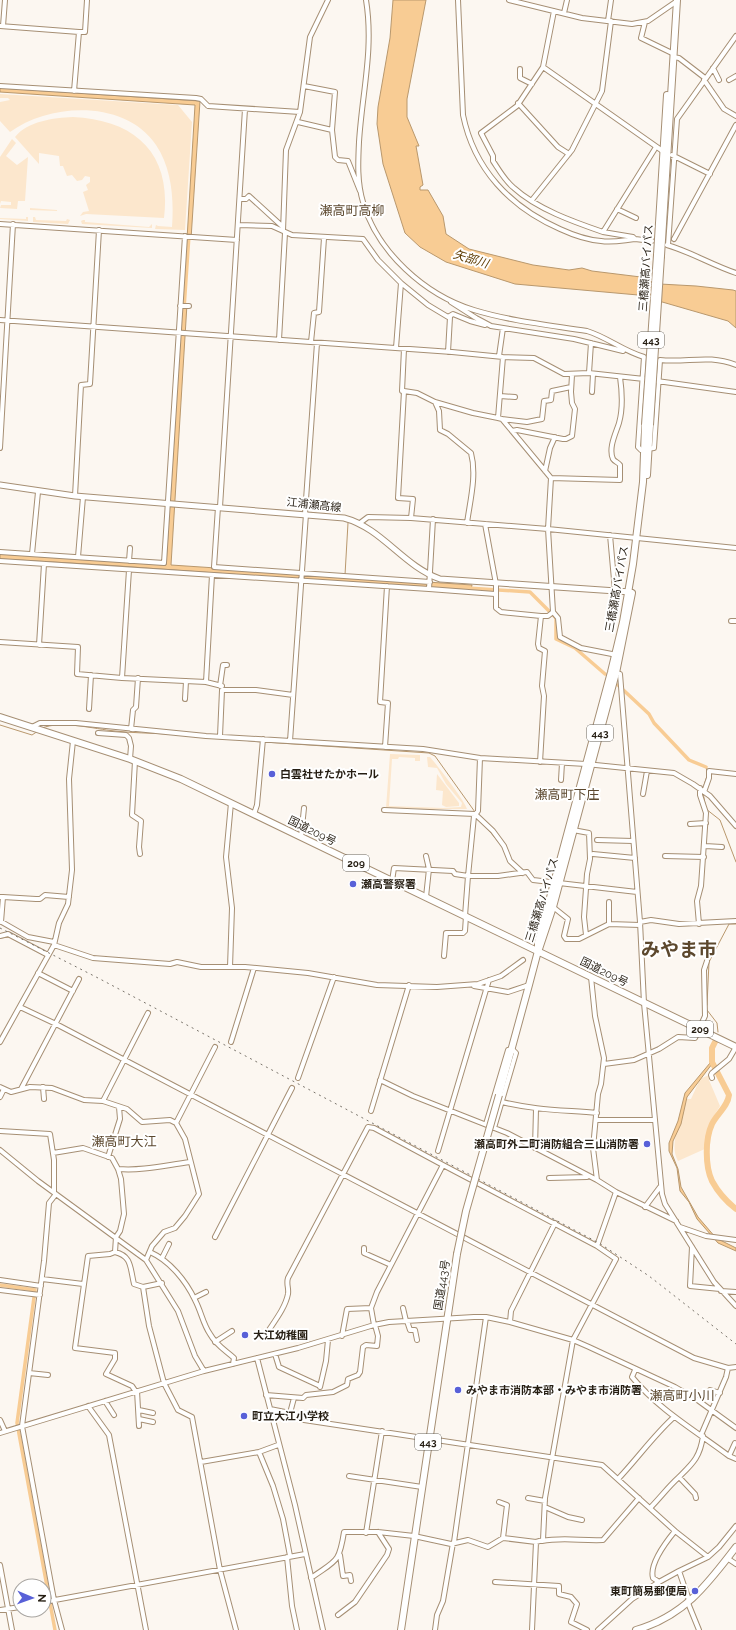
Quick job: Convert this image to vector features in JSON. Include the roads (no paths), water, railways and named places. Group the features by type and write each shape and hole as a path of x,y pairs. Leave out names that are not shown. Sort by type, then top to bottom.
{"highway":[{"name":"三橋瀬高バイパス","path":"538,951 538,942 556,883 618,655 630,592 638,537 648,425 659,255 668,154 672,54 676,1"},
{"name":"三橋瀬高バイパス","path":"538,951 553,907 556,883 574,830 589,764 616,673 618,655"},
{"name":"国道209号","path":"0,717 132,760 181,779 736,1047"},
{"name":"国道443号","path":"401,1630 456,1254 466,1211 538,951"},
{"path":"636,1630 662,1620 688,1603 706,1586 736,1547"}],"main road":[{"name":"江浦瀬高線","path":"0,485 38,492 83,497 344,518 360,523 421,571 430,576 450,580 496,584 630,592"}],"street":[{"path":"5,0 2,26 78,32 85,32 87,0"},
{"path":"279,340 286,150 289,139 298,122 310,37 328,0"},
{"path":"366,0 369,52 360,134 359,175 361,192 370,221 386,248 419,280 450,300 472,309 504,318 597,334 630,353"},
{"path":"458,0 463,115 467,133 475,153 495,184 508,197 527,212 565,231 589,240 602,242 635,239 652,241"},
{"path":"509,0 531,2 554,11 582,18 632,24 645,22 676,1"},
{"path":"564,13 567,0"},
{"path":"532,200 569,154 602,91 611,0"},
{"path":"554,11 543,67 517,106 481,133 493,156 492,161 514,188 549,211 573,222 603,232 634,237 635,239"},
{"path":"645,22 640,38 679,58 704,79 724,109 736,116"},
{"path":"74,91 78,32"},
{"path":"736,36 677,119 668,154 667,245 689,252 713,266 736,273"},
{"path":"543,67 668,154 710,174"},
{"path":"713,68 719,80"},
{"path":"520,69 520,78 532,84"},
{"path":"728,80 736,76"},
{"path":"0,86 196,98 201,99 208,106 300,112"},
{"path":"304,86 335,92 332,130 335,158 338,160 348,161 358,190 361,192"},
{"path":"518,103 558,147 569,154"},
{"path":"246,109 214,567 387,586 495,594"},
{"path":"298,122 332,130"},
{"path":"674,239 736,125"},
{"path":"603,232 656,146"},
{"path":"240,199 246,199 249,196 283,230"},
{"path":"617,209 636,218"},
{"path":"0,224 237,240"},
{"path":"0,448 1,408 14,224"},
{"path":"238,224 272,226 283,230 324,238 363,239 378,260 401,283 428,305 450,317"},
{"path":"75,496 81,385 90,384 99,230"},
{"path":"0,561 44,564 129,561 164,563 179,333 185,306 186,236"},
{"path":"311,342 314,313 319,312 324,238"},
{"path":"396,348 401,283"},
{"path":"450,300 456,306 491,326"},
{"path":"450,317 453,314 470,321 491,326 591,343 660,360 680,362 707,358 736,365"},
{"path":"448,352 450,317"},
{"path":"0,320 534,358 556,370 572,375 591,373 736,392"},
{"path":"503,328 500,419 512,431 551,478 548,529 552,587 551,613"},
{"path":"290,741 317,343"},
{"path":"591,343 592,392"},
{"path":"404,349 402,391 404,391 398,498 413,499 412,518"},
{"path":"644,357 638,447 646,450 654,448 660,360"},
{"path":"512,431 517,430 566,439 572,436 575,409 572,403 572,375"},
{"path":"551,478 620,480 620,465 613,460 612,456 613,436 619,424 621,412 620,377"},
{"path":"404,391 417,393 435,402 472,413 500,419 527,422 542,419 544,401 551,400 552,392 571,387"},
{"path":"500,396 515,396"},
{"path":"435,402 439,411 440,430 448,434 471,454 472,457 472,480 467,523"},
{"path":"545,471 550,448 555,437"},
{"path":"32,554 38,492"},
{"path":"78,557 83,497"},
{"path":"360,523 368,517 412,518 638,537 736,548"},
{"path":"429,588 433,520"},
{"path":"485,524 496,584 496,608 501,612 541,616 551,613"},
{"path":"610,535 615,591"},
{"path":"129,561 130,548"},
{"path":"0,552 78,557 128,570 212,575 302,576 430,582"},
{"path":"39,644 44,564"},
{"path":"122,678 128,570"},
{"path":"206,682 212,575"},
{"path":"386,747 388,703 380,702 387,586"},
{"path":"551,613 558,618 560,637 581,648 618,655"},
{"path":"540,762 544,696 542,686 545,651 539,648 538,644 541,616"},
{"path":"0,642 78,647 77,674 122,678 206,682 221,688 256,690 293,695"},
{"path":"220,736 223,665 227,665"},
{"path":"616,673 620,674 640,924 644,1003 660,1187 666,1204 720,1290 736,1306"},
{"path":"88,709 91,675"},
{"path":"138,678 136,707 132,710 129,738 132,760 132,815 141,821 139,847 140,854"},
{"path":"186,681 186,699"},
{"path":"33,728 40,723 64,722 220,736 423,749 480,758 589,764 674,773 700,788 718,804 736,826"},
{"path":"98,733 126,735 129,738"},
{"path":"254,814 257,804 263,739"},
{"path":"0,1042 54,943 69,897 72,870 69,779 73,741"},
{"path":"444,956 446,934 463,933 465,931 468,876 474,816 477,812 480,758"},
{"path":"561,780 562,763"},
{"path":"643,794 648,771"},
{"path":"704,792 709,778 709,771 736,774"},
{"path":"699,924 697,901 701,886 706,823 706,813 700,795 700,788"},
{"path":"230,967 232,908 226,857 231,803"},
{"path":"301,837 304,808"},
{"path":"384,810 477,812"},
{"path":"477,812 504,846 510,861 523,872 527,872 533,880 637,892"},
{"path":"690,824 706,823"},
{"path":"574,830 589,833 590,859 586,885 584,917 586,934"},
{"path":"597,840 633,841"},
{"path":"705,846 722,847"},
{"path":"593,854 635,858"},
{"path":"426,856 429,869 426,897"},
{"path":"665,856 704,857"},
{"path":"392,881 394,868 429,869 453,872 455,874 468,876 518,875 523,872"},
{"path":"69,897 45,894 40,899 2,897 1,922 28,937 54,943 93,958 170,964 177,962 201,967 254,968 334,977 377,985 437,987 473,985 501,976 523,960"},
{"path":"608,924 609,902"},
{"path":"553,907 568,919 564,936 566,939 579,939 586,934 608,924 640,924 651,920 679,924 736,921"},
{"path":"0,936 8,934 48,955"},
{"path":"604,1064 634,1060 678,1037 695,1038 705,1016 704,970 707,961"},
{"path":"231,1042 254,968"},
{"path":"38,973 73,991"},
{"path":"298,1078 334,977"},
{"path":"592,977 595,1016 604,1064 598,1094 593,1156 597,1180"},
{"path":"21,1090 79,979"},
{"path":"438,1151 490,980"},
{"path":"371,1111 408,985"},
{"path":"473,985 508,992 529,985"},
{"path":"20,1007 56,1024 694,1358 728,1368 736,1367"},
{"path":"103,1101 148,1013"},
{"path":"176,1123 215,1047"},
{"path":"712,1078 712,1073 729,1059 736,1047"},
{"path":"486,1124 508,1050 512,1049 516,1053 494,1128"},
{"path":"380,1080 413,1096 486,1124 597,1180 645,1207 676,1221"},
{"path":"43,1087 44,1099"},
{"path":"0,1097 2,1088 11,1092 43,1087 52,1088 84,1100 103,1101 127,1109 142,1122 170,1120 176,1123 185,1139 199,1194 186,1216 175,1228 164,1232 152,1246 146,1260"},
{"path":"214,1237 292,1088"},
{"path":"502,1102 536,1109 571,1110 597,1113"},
{"path":"108,1157 120,1119 119,1107"},
{"path":"535,1148 536,1109"},
{"path":"596,1120 654,1120"},
{"path":"265,1336 286,1299 288,1292 286,1282 368,1127 374,1128 555,1223 597,1246 616,1259 573,1340 545,1501 542,1541"},
{"path":"0,1131 50,1134 53,1153 55,1193 49,1204 40,1296 22,1426 54,1600 62,1630"},
{"path":"53,1153 83,1148 112,1158 118,1169 124,1214 120,1230 116,1237 115,1252"},
{"path":"0,1150 55,1193 146,1260 162,1283 178,1311 195,1356 204,1371"},
{"path":"118,1169 141,1170 158,1165 190,1162"},
{"path":"266,1395 303,1398 306,1395 320,1392 333,1392 347,1385 348,1378 358,1375 363,1347 366,1345 377,1346 378,1336 371,1308 377,1292 443,1165"},
{"path":"549,1178 590,1177"},
{"path":"645,1207 660,1187"},
{"path":"597,1246 616,1192"},
{"path":"510,1322 511,1311 555,1223"},
{"path":"680,1227 706,1236 736,1240"},
{"path":"162,1258 169,1244"},
{"path":"692,1246 690,1286 736,1292"},
{"path":"364,1248 364,1253 391,1265"},
{"path":"139,1426 139,1410 136,1391 132,1386 106,1374 115,1359 115,1353 75,1348 88,1256 110,1254 115,1252 126,1256 134,1284 142,1287 162,1283"},
{"path":"150,1252 162,1258 183,1279 194,1298 208,1332 221,1349 234,1358 233,1364"},
{"path":"42,1279 83,1284"},
{"path":"0,1280 41,1286"},
{"path":"142,1287 149,1326 164,1383 178,1410 192,1417 220,1570 236,1630"},
{"path":"0,1290 40,1296"},
{"path":"194,1298 206,1292"},
{"path":"342,1336 347,1309 371,1308"},
{"path":"403,1308 410,1330 415,1330 417,1340"},
{"path":"434,1630 437,1615 443,1601 453,1542 486,1317"},
{"path":"0,1433 204,1371 328,1340 375,1325 447,1318 486,1317 510,1322 573,1340 635,1370 675,1387 713,1411 736,1428"},
{"path":"215,1342 232,1331"},
{"path":"320,1392 326,1361 328,1340"},
{"path":"275,1354 279,1367 320,1386"},
{"path":"257,1358 278,1445 295,1505 323,1630"},
{"path":"650,1508 679,1477 689,1469 696,1459 701,1449 702,1436 720,1393 728,1368"},
{"path":"635,1370 632,1377 646,1394 674,1417 736,1459"},
{"path":"29,1373 48,1375"},
{"path":"710,1390 720,1393"},
{"path":"290,1413 294,1398"},
{"path":"105,1401 114,1415"},
{"path":"88,1406 109,1435 146,1630"},
{"path":"270,1409 290,1413 304,1420 602,1465 675,1531 708,1556"},
{"path":"139,1410 152,1413"},
{"path":"618,1479 651,1443 659,1431 674,1417"},
{"path":"139,1419 153,1422"},
{"path":"0,1420 5,1431"},
{"path":"366,1533 382,1431"},
{"path":"730,1456 735,1443"},
{"path":"201,1462 259,1452 278,1445"},
{"path":"259,1452 281,1512 289,1557 292,1606 297,1630"},
{"path":"349,1476 422,1487"},
{"path":"679,1477 696,1494 696,1498"},
{"path":"528,1498 545,1501"},
{"path":"351,1581 350,1575 343,1576 340,1555 344,1532 378,1532 453,1542 468,1540 488,1547 503,1538 536,1542 556,1538 583,1541 603,1540 639,1498"},
{"path":"500,1502 507,1505 503,1538"},
{"path":"545,1507 568,1517 582,1520"},
{"path":"598,1630 632,1599 679,1570 708,1556 719,1547 736,1526"},
{"path":"659,1582 653,1578 653,1568 675,1531"},
{"path":"338,1615 355,1602 387,1555 389,1549 378,1532"},
{"path":"532,1630 536,1542"},
{"path":"54,1600 305,1554"},
{"path":"311,1578 338,1559 340,1555"},
{"path":"727,1558 736,1564"},
{"path":"0,1565 12,1630"},
{"path":"679,1570 689,1600 688,1603 700,1630"},
{"path":"495,1582 559,1586 559,1594 571,1597 577,1604 571,1622 587,1630"},
{"path":"0,1610 12,1608"}],"water":[{"name":"矢部川","path":"393,0 426,0 407,99 407,117 419,146 416,146 423,185 420,187 420,190 428,190 443,216 446,234 469,249 533,265 569,270 582,268 592,271 649,278 660,284 733,290 736,291 736,328 728,321 638,295 515,284 446,262 420,247 405,233 383,164 377,124 378,107 390,38"},
{"path":"0,88 200,101 191,239 187,239 195,105 0,92"},
{"path":"187,304 171,565 472,585 471,590 0,559 0,554 166,565 182,310"},
{"path":"710,1063 712,1064 687,1097 681,1124 673,1141 672,1154 678,1169 681,1187 698,1217 716,1238 736,1248 736,1251 718,1243 697,1219 689,1202 680,1191 677,1168 669,1151 669,1143 678,1121 685,1093"}],"waterway":[{"path":"184,309 189,235"},
{"path":"345,575 348,523"},
{"path":"467,588 530,592 556,618 556,639 575,648 605,674"},
{"path":"618,685 649,714 654,723 689,760 706,767"},
{"path":"0,725 32,735 38,731"},
{"path":"42,728 68,725 121,732 168,734"},
{"path":"195,737 225,739"},
{"path":"242,740 261,742"},
{"path":"264,742 429,753 435,756 475,812"},
{"path":"706,767 707,771"},
{"path":"704,785 707,776"},
{"path":"703,792 705,804"},
{"path":"706,809 720,820 736,862"},
{"path":"487,828 500,844"},
{"path":"707,1005 709,962 729,924 736,924"},
{"path":"0,938 10,937"},
{"path":"707,1010 717,1023 718,1032"},
{"path":"715,1042 712,1048 712,1062 729,1095 727,1103 714,1120 710,1130 707,1145 708,1168 714,1185 736,1209"},
{"path":"0,1285 35,1290 17,1423 55,1630"}],"railway":[{"path":"0,928 100,979 599,1243 649,1276 736,1344"}],"place":[{"name":"白雲社せたかホール","path":"272,774"},
{"name":"瀬高警察署","path":"353,884"},
{"name":"瀬高町外二町消防組合三山消防署","path":"647,1144"},
{"name":"大江幼稚園","path":"245,1335"},
{"name":"みやま市消防本部・みやま市消防署","path":"458,1390"},
{"name":"町立大江小学校","path":"244,1416"},
{"name":"東町簡易郵便局","path":"695,1591"}],"district":[{"name":"瀬高町高柳","path":"352,210"},
{"name":"瀬高町下庄","path":"567,794"},
{"name":"みやま市","path":"679,949"},
{"name":"瀬高町大江","path":"124,1141"},
{"name":"瀬高町小川","path":"682,1395"}]}
